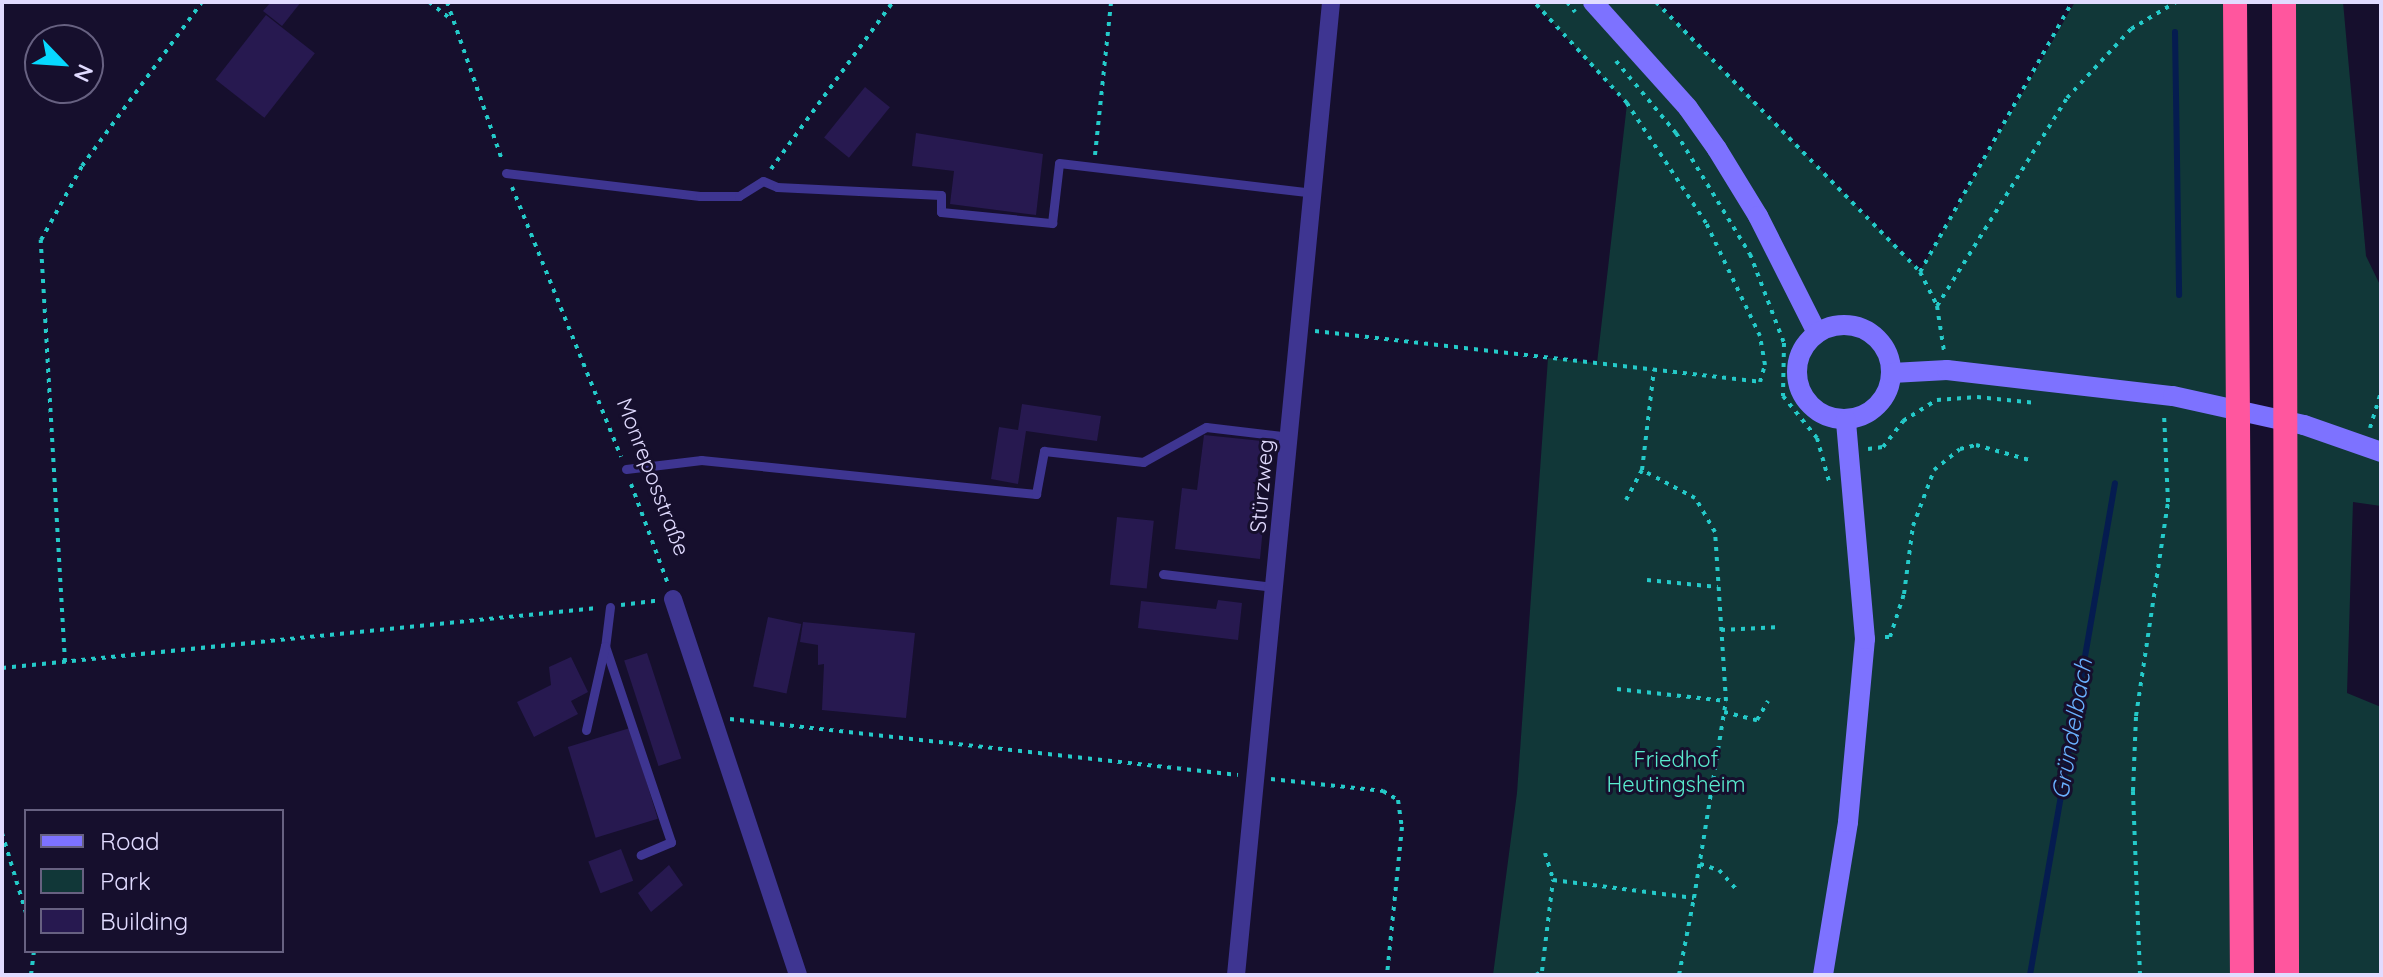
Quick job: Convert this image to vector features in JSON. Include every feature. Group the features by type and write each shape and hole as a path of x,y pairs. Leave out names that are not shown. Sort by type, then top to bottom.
{"highway":[{"path":"2235,2 2242,975"},
{"path":"2284,2 2287,975"}],"main road":[{"path":"1593,2 1688,108 1717,149 1758,216 1817,333"},
{"path":"1831,326 1860,327 1884,345 1892,373 1883,400 1860,417 1846,420 1813,409 1800,387 1798,361 1817,333 1831,326"},
{"path":"1892,373 1947,370 2173,396 2344,438 2373,449"},
{"path":"1823,975 1848,822 1865,639 1846,420"}],"street":[{"name":"Stürzweg","path":"1236,975 1277,588 1331,2"},
{"path":"673,599 716,717 798,975"}],"lane":[{"path":"506,173 700,196 739,196 763,181 777,187 941,195 941,212 1052,223 1059,163 1313,193"},
{"path":"626,469 701,460 1036,494 1044,451 1143,462 1206,427 1291,437"},
{"path":"1163,574 1277,588"},
{"path":"586,730 605,646 610,607"},
{"path":"605,646 671,842 641,855"}],"path":[{"path":"65,662 41,240 82,166 202,2"},
{"path":"429,2 452,20"},
{"name":"Monreposstraße","path":"447,2 506,173 626,469 673,599"},
{"path":"763,181 893,2"},
{"path":"1093,167 1111,2"},
{"path":"1301,330 1760,382 1765,365 1760,336 1706,223 1627,103 1534,2"},
{"path":"1567,2 1584,23"},
{"path":"1656,2 1920,272 1937,306 1947,370"},
{"path":"1920,272 2072,2"},
{"path":"1937,306 2067,98 2131,29 2176,2"},
{"path":"1611,55 1676,133 1750,254 1784,343 1783,396 1817,438 1834,500"},
{"path":"1626,500 1642,470 1654,370"},
{"path":"2373,449 2381,392"},
{"path":"1848,451 1883,447 1903,421 1937,400 1977,397 2039,403"},
{"path":"2140,975 2131,833 2136,716 2168,502 2164,415 2149,413"},
{"path":"1865,639 1890,637 1904,594 1918,503 1925,482 1940,463 1976,445 2033,461"},
{"path":"1642,470 1695,498 1708,512 1715,532 1726,701 1679,975"},
{"path":"1647,580 1718,587"},
{"path":"2,668 673,599"},
{"path":"1721,630 1781,627"},
{"path":"1617,689 1726,701"},
{"path":"1724,712 1757,720 1768,701"},
{"path":"716,717 1383,791 1398,800 1402,827 1387,975"},
{"path":"2,833 24,906"},
{"path":"1536,975 1542,971 1553,880 1545,853"},
{"path":"1700,864 1719,870 1738,891"},
{"path":"1553,880 1694,898"},
{"path":"31,975 34,953"}],"green space":[{"name":"Friedhof Heutingsheim","path":"1534,2 1656,2 1920,271 2075,2 2235,2 2242,975 1493,975 1517,793 1548,358 1597,363 1627,104"},
{"path":"2284,2 2343,2 2366,256 2381,287 2381,506 2353,502 2347,693 2381,707 2381,975 2287,975"}],"building":[{"path":"271,2 301,2 282,26 263,11"},
{"path":"266,15 315,53 264,118 216,80"},
{"path":"865,87 890,107 849,158 824,138"},
{"path":"916,133 1043,154 1036,215 950,204 954,171 912,166"},
{"path":"1022,404 1101,416 1097,441 1026,431 1018,484 991,479 999,427 1018,430"},
{"path":"1204,435 1262,441 1252,526 1263,527 1260,559 1175,549 1182,488 1197,490"},
{"path":"1117,517 1154,521 1147,588 1110,585"},
{"path":"1218,600 1242,603 1238,640 1138,628 1141,601 1216,609"},
{"path":"768,617 801,624 786,694 753,686"},
{"path":"803,622 915,633 906,718 822,710 824,664 818,665 818,645 800,642"},
{"path":"647,653 681,759 658,766 624,660"},
{"path":"571,657 588,692 571,701 578,714 534,737 517,702 551,685 549,667"},
{"path":"630,728 658,819 596,838 568,747"},
{"path":"621,849 633,881 601,893 588,862"},
{"path":"669,865 683,885 651,912 638,893"}],"waterway":[{"name":"Gründelbach","path":"2175,32 2179,295"},
{"name":"Gründelbach","path":"2030,975 2115,483"}]}
